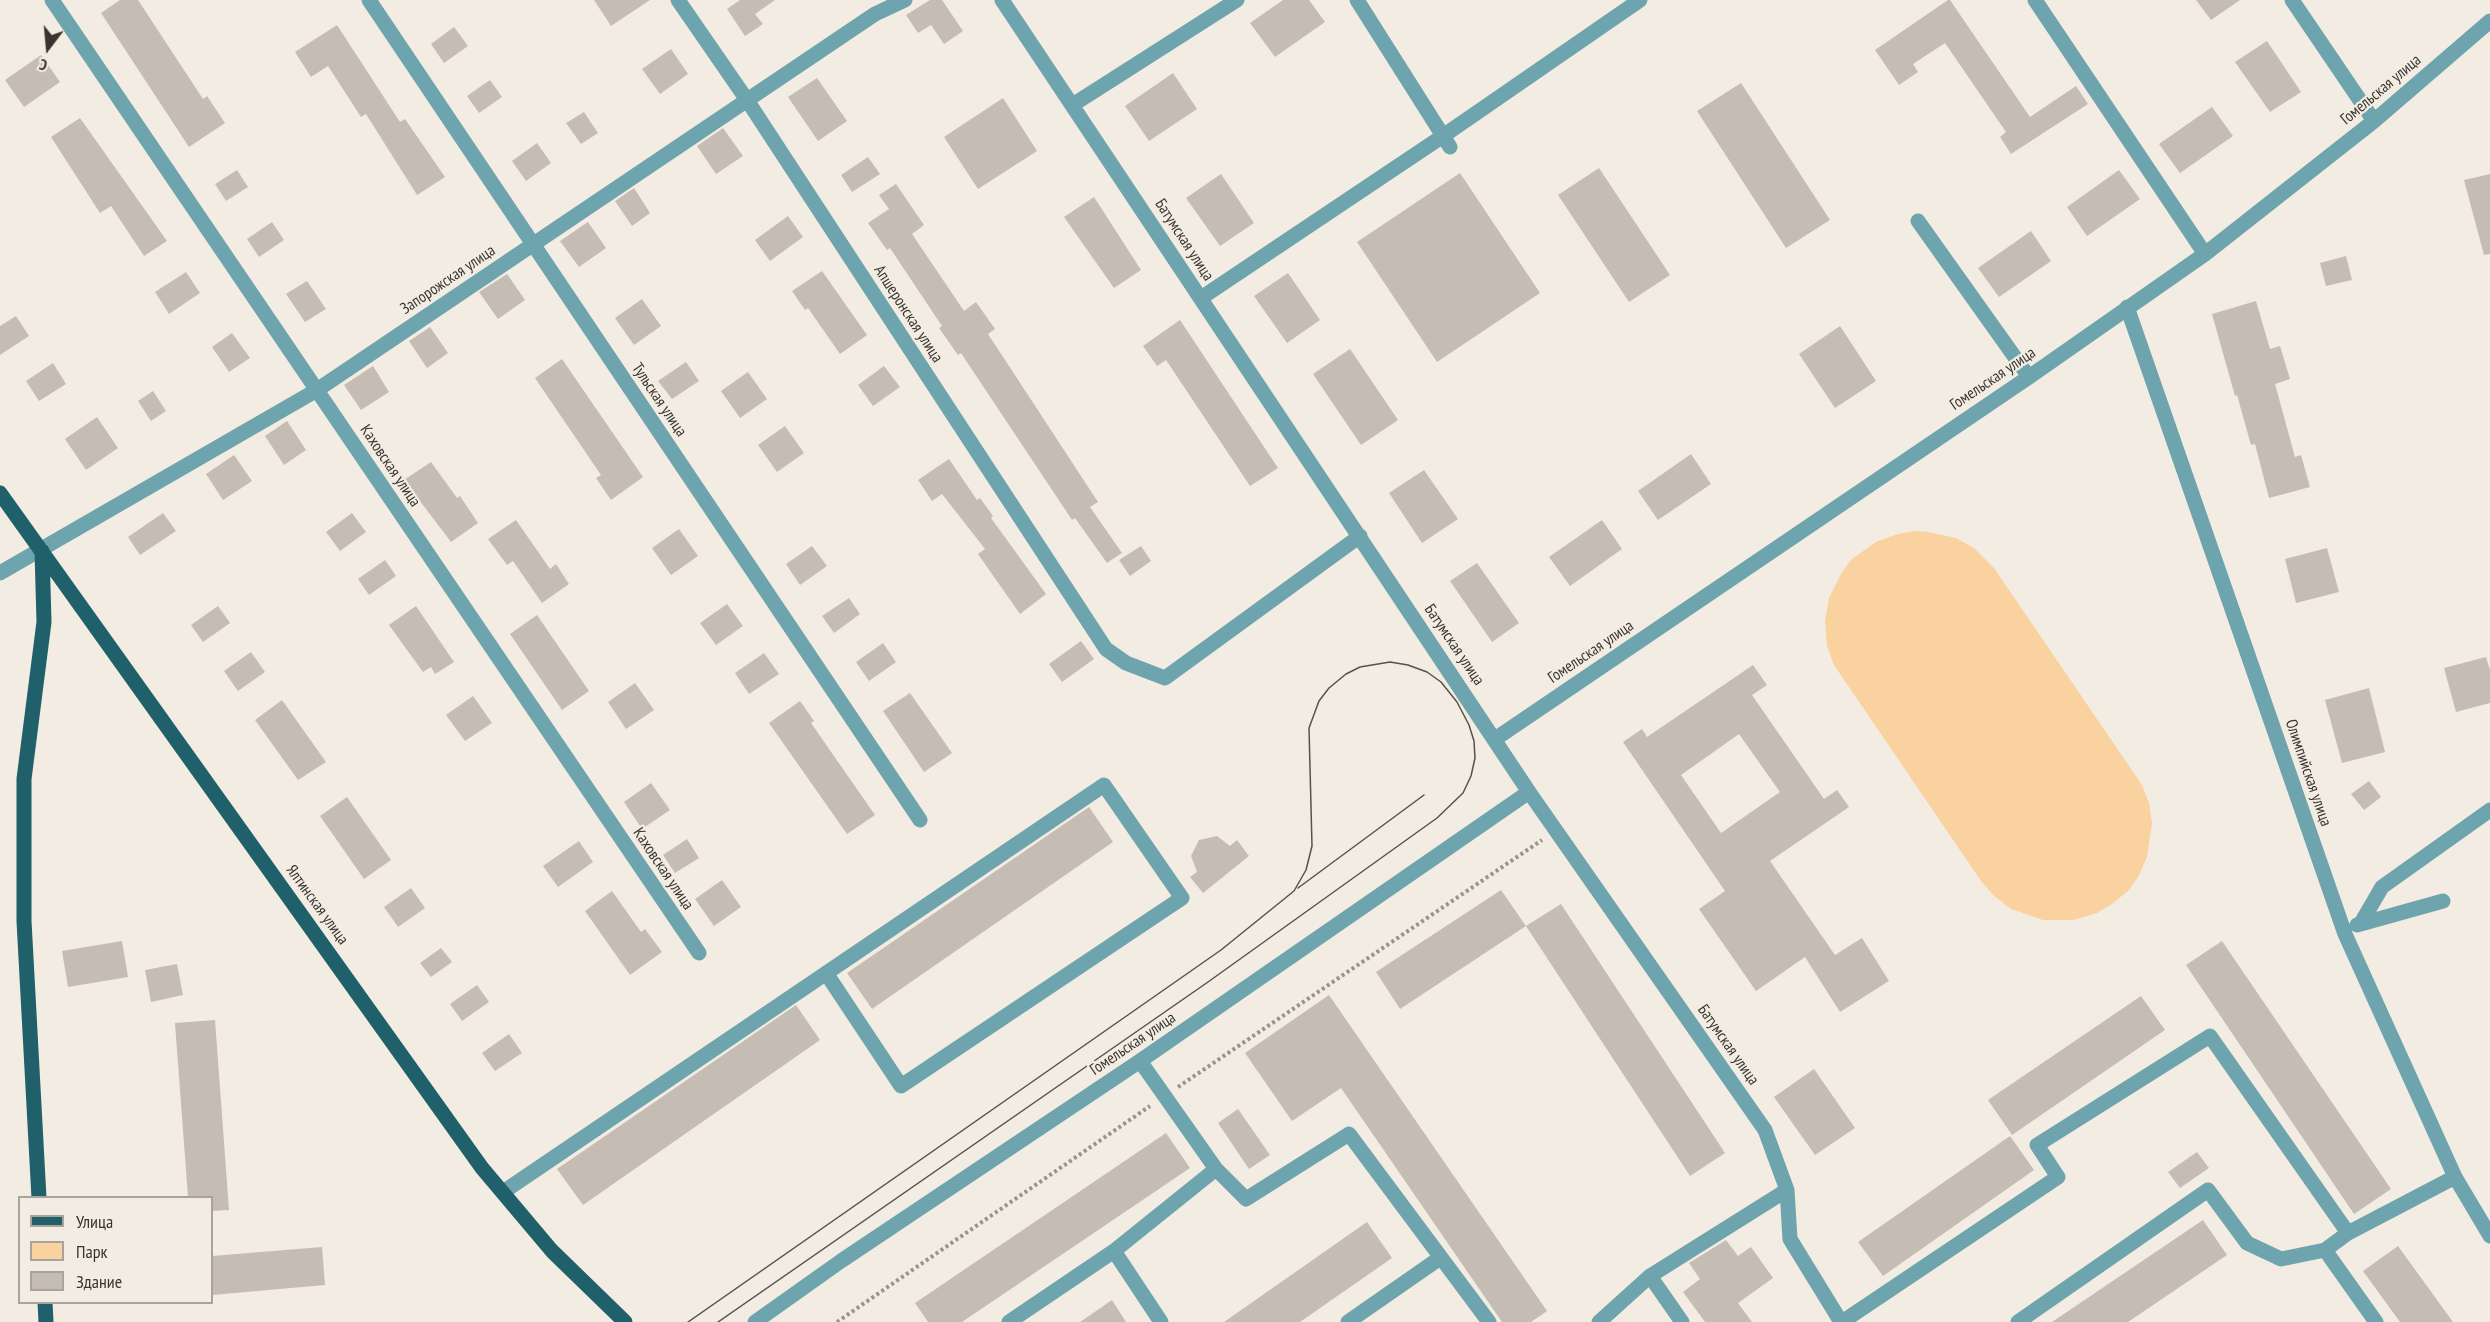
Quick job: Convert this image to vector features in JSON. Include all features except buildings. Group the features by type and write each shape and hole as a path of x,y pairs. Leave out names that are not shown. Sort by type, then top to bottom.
{"main road":[{"name":"Ялтинская улица","path":"0,493 476,1158 552,1251 626,1322"},
{"path":"39,1196 24,921 24,779 44,622 42,550"},
{"path":"45,1304 46,1322"}],"street":[{"name":"Каховская улица","path":"52,0 699,953"},
{"name":"Тульская улица","path":"369,0 920,820"},
{"name":"Апшеронская улица","path":"678,0 747,100 1106,649 1126,663 1165,678 1360,536"},
{"name":"Запорожская улица","path":"0,573 317,390 875,14 905,0"},
{"name":"Батумская улица","path":"1002,0 1074,104 1529,792 1765,1130 1787,1190 1790,1239 1841,1322"},
{"path":"1074,104 1237,0"},
{"path":"1357,0 1447,142"},
{"path":"1201,298 1447,142 1640,0"},
{"path":"2035,0 2205,254"},
{"path":"2292,0 2374,121"},
{"name":"Гомельская улица","path":"1495,738 2029,377 2205,254 2374,121 2490,21"},
{"path":"1918,221 2029,377"},
{"name":"Олимпийская улица","path":"2127,307 2345,934 2455,1176 2490,1236"},
{"path":"502,1192 1104,785 1182,898 902,1086 826,973"},
{"name":"Гомельская улица","path":"755,1322 851,1254 1140,1061 1529,792"},
{"path":"2361,923 2382,887 2490,810"},
{"path":"2345,934 2361,923 2443,901"},
{"path":"1841,1322 2058,1177 2037,1145 2210,1036 2348,1233"},
{"path":"1140,1061 1216,1169 1246,1198 1349,1134 1489,1322"},
{"path":"1009,1322 1114,1251 1216,1169"},
{"path":"2018,1322 2208,1190 2247,1243 2281,1259 2325,1250 2348,1233 2455,1176"},
{"path":"1599,1322 1650,1276 1787,1190"},
{"path":"2325,1250 2376,1322"},
{"path":"1114,1251 1161,1322"},
{"path":"1348,1322 1440,1258"},
{"path":"1650,1276 1682,1322"}],"path":[{"path":"837,1322 1164,1096 1556,830"}],"green space":[{"path":"1915,531 1956,538 1974,548 1994,568 2142,785 2149,803 2152,823 2147,857 2129,890 2097,913 2073,920 2043,920 2011,909 1993,895 1981,881 1834,665 1827,646 1825,621 1829,598 1842,572 1852,559 1876,542"}],"tram line":[{"path":"688,1322 1221,950 1294,891 1306,870 1312,846 1309,728 1319,701 1329,688 1346,674 1360,667 1390,662 1408,665 1427,672 1441,682 1457,702 1469,725 1474,741 1475,758 1471,776 1463,793 1437,818 1208,982 718,1322"},
{"path":"1298,888 1424,795"}]}
